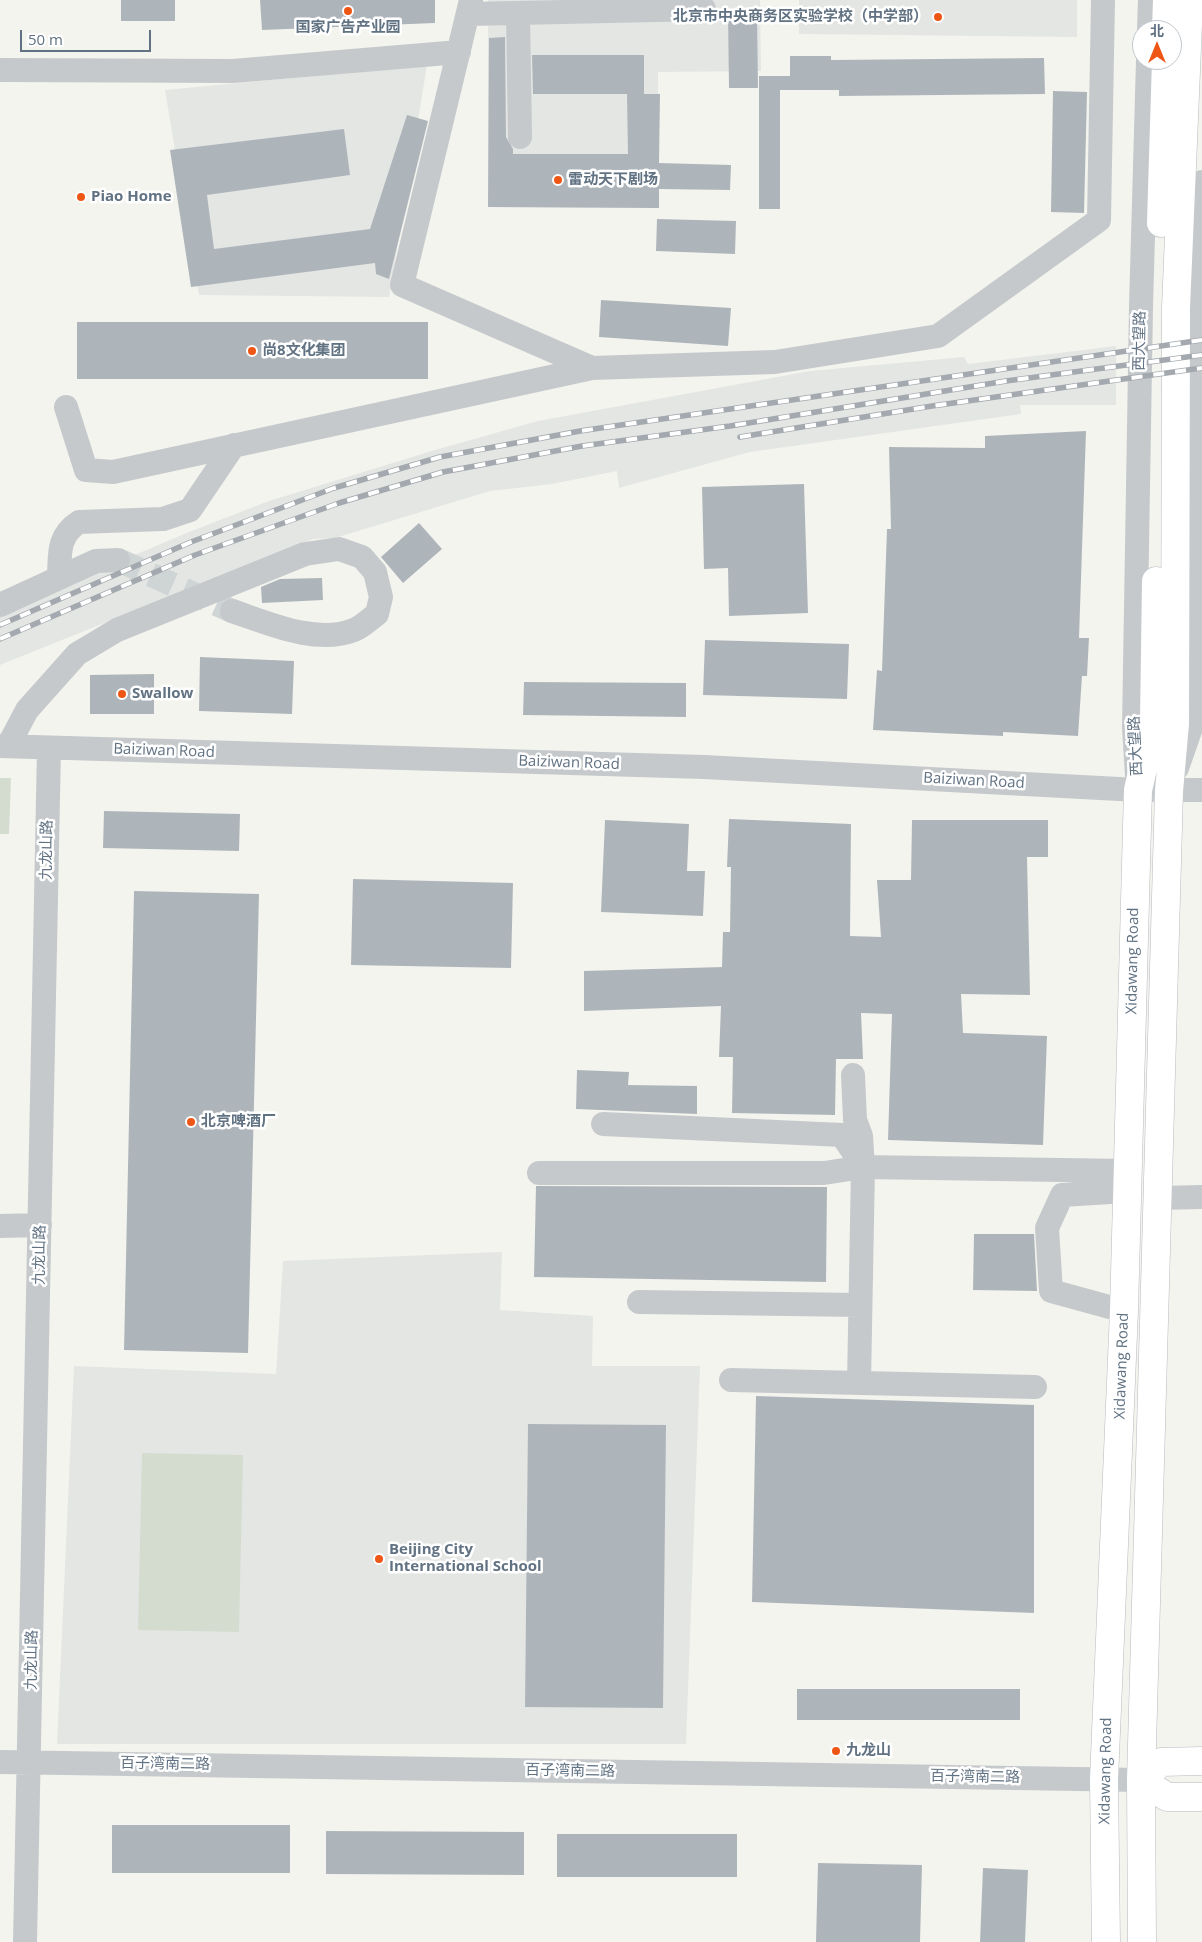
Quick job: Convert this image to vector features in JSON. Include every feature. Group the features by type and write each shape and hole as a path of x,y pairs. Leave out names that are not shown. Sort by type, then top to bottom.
{"main road":[{"path":"1166,20 1167,0"},
{"path":"1169,791 1175,724 1176,308 1189,0"},
{"name":"西大望路","path":"1138,790 1154,722 1159,308 1166,70"},
{"name":"Xidawang Road","path":"1106,1942 1104,1780 1124,1311 1138,790"},
{"name":"Xidawang Road","path":"1142,1942 1141,1780 1169,791"},
{"path":"1202,1761 1160,1762 1141,1780 1167,1797 1202,1797"}],"street":[{"path":"66,406 86,470 113,472 592,368 775,362 938,336 1099,220 1103,0"},
{"path":"1149,20 1150,0"},
{"path":"592,368 402,285 470,7 518,13 704,10"},
{"path":"518,13 520,136"},
{"path":"0,70 233,71 459,52"},
{"name":"西大望路","path":"1138,790 1134,727 1141,307 1148,70"},
{"path":"1202,182 1194,409 1193,722 1169,791 1202,790"},
{"path":"59,578 60,546 69,528 79,522 163,519 190,510 234,446"},
{"path":"4,746 27,710 77,654 117,630 305,554 339,549 362,557 375,572 381,597 377,614 354,630 328,634 297,633 232,611"},
{"path":"0,605 96,561 118,560"},
{"name":"Baiziwan Road","path":"4,746 704,767 1169,791"},
{"name":"九龙山路","path":"25,1942 49,748"},
{"path":"853,1075 855,1120 861,1136 863,1167 858,1383"},
{"path":"602,1124 842,1135 863,1167"},
{"path":"539,1173 824,1173 863,1167 1127,1181"},
{"path":"1124,1311 1051,1291 1047,1228 1062,1195 1127,1181"},
{"path":"1158,1198 1202,1197"},
{"path":"0,1226 40,1225"},
{"path":"639,1302 860,1304"},
{"path":"731,1380 1035,1386"},
{"name":"百子湾南二路","path":"0,1762 1141,1780"}],"shaded area":[{"path":"488,0 760,0 761,71 658,72 659,208 488,207"},
{"name":"北京市中央商务区实验学校（中学部）","path":"799,0 1077,0 1077,37 799,34"},
{"path":"427,65 389,297 199,295 165,90"},
{"path":"1116,346 1116,405 1020,405 1021,414 750,452 619,488 617,471 552,484 490,491 335,538 313,539 0,665 0,612 189,532 269,501 435,450 538,421 810,371 964,357 968,364"},
{"path":"0,778 11,778 9,834 0,834"},
{"name":"Beijing City International School","path":"502,1252 500,1310 593,1316 592,1366 700,1366 686,1744 57,1744 74,1366 276,1374 283,1261"},
{"path":"142,1453 243,1455 239,1632 138,1630"}],"building":[{"path":"121,0 175,0 175,21 121,21"},
{"name":"国家广告产业园","path":"260,0 435,0 435,23 262,30"},
{"path":"728,13 757,13 758,88 729,88"},
{"path":"505,37 506,137 513,149 513,154 628,154 627,94 533,94 532,55 644,55 644,94 660,94 659,163 731,165 730,190 659,189 659,208 488,207 489,38"},
{"path":"790,56 831,56 831,60 1044,58 1045,94 839,96 839,90 780,90 780,209 759,209 759,76 790,76"},
{"path":"1053,91 1087,92 1084,213 1051,212"},
{"path":"407,115 428,121 389,279 376,274 375,263 191,287 170,150 344,129 350,175 207,195 214,249 370,229"},
{"path":"657,219 736,221 735,254 656,251"},
{"path":"601,300 731,308 728,346 599,337"},
{"name":"尚8文化集团","path":"77,322 428,322 428,379 77,379"},
{"path":"1086,431 1079,638 1089,638 1087,676 1082,676 1078,736 1003,732 1003,736 873,730 877,670 882,671 887,529 891,529 889,447 985,448 985,436"},
{"path":"804,484 808,613 729,616 728,568 704,569 702,487"},
{"path":"419,523 442,549 403,583 381,557"},
{"path":"322,578 323,600 262,603 261,587 280,579"},
{"path":"705,640 849,644 847,699 703,695"},
{"path":"200,657 294,661 292,714 199,711"},
{"name":"Swallow","path":"154,674 154,714 90,714 90,675"},
{"path":"524,682 686,683 686,717 523,715"},
{"path":"104,811 240,814 239,851 103,848"},
{"path":"729,819 851,824 850,936 881,937 877,880 911,880 912,820 1048,820 1048,857 1027,857 1030,995 961,994 963,1033 1047,1036 1043,1145 888,1140 892,1014 861,1013 863,1059 836,1059 835,1115 732,1113 733,1057 719,1057 721,1006 584,1011 584,971 722,967 723,932 730,932 731,867 727,867"},
{"path":"605,820 689,824 687,871 705,871 703,916 601,912"},
{"path":"353,879 513,883 511,968 351,965"},
{"name":"北京啤酒厂","path":"134,891 259,894 248,1353 124,1350"},
{"path":"577,1070 629,1072 628,1085 697,1086 697,1114 576,1109"},
{"path":"536,1186 827,1187 826,1282 534,1277"},
{"path":"974,1234 1034,1234 1037,1291 973,1290"},
{"path":"756,1396 1034,1405 1034,1613 752,1602"},
{"path":"528,1424 666,1425 663,1708 525,1707"},
{"path":"797,1689 1020,1689 1020,1720 797,1720"},
{"path":"112,1825 290,1825 290,1873 112,1873"},
{"path":"326,1831 524,1832 524,1875 326,1874"},
{"path":"557,1834 737,1834 737,1877 557,1877"},
{"path":"818,1863 922,1865 920,1942 816,1942"},
{"path":"983,1868 1028,1870 1025,1942 980,1942"}],"tunnel":[{"path":"118,560 232,611"}],"railway":[{"path":"0,625 191,542 334,488 440,457 580,431 1202,340"},
{"path":"0,639 195,555 339,503 443,472 582,446 730,426 1006,381 1202,355"},
{"path":"740,437 932,406 1202,368"}],"place":[{"name":"国家广告产业园","path":"348,11"},
{"name":"北京市中央商务区实验学校（中学部）","path":"938,17"},
{"name":"雷动天下剧场","path":"558,180"},
{"name":"Piao Home","path":"81,197"},
{"name":"尚8文化集团","path":"252,351"},
{"name":"Swallow","path":"122,694"},
{"name":"北京啤酒厂","path":"191,1122"},
{"name":"Beijing City International School","path":"379,1559"},
{"name":"九龙山","path":"836,1751"}]}
